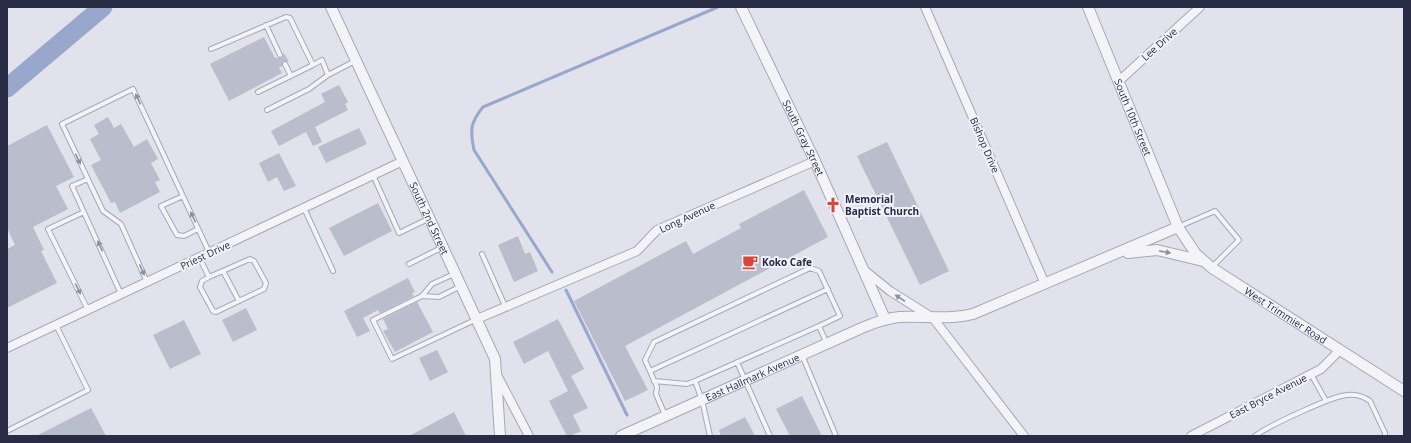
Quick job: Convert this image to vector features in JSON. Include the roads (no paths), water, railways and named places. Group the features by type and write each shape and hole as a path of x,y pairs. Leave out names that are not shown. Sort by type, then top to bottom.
{"street":[{"name":"South 2nd Street","path":"331,7 444,247 494,360 500,436"},
{"name":"South Gray Street","path":"741,7 815,161 885,319"},
{"name":"Bishop Drive","path":"924,7 1045,284"},
{"name":"South 10th Street","path":"1088,7 1178,227"},
{"name":"Lee Drive","path":"1118,81 1200,7"},
{"name":"Priest Drive","path":"7,348 403,160"},
{"name":"Long Avenue","path":"477,319 637,251 657,230 815,161"},
{"path":"1112,255 1178,227"},
{"name":"West Trimmier Road","path":"1178,227 1188,244 1208,264 1404,391"},
{"path":"1112,255 1143,250 1157,250 1208,264"},
{"name":"East Hallmark Avenue","path":"621,436 885,319 900,317 959,318 973,314 1112,255"},
{"name":"South Gray Street","path":"863,270 890,291 933,318 1024,436"},
{"name":"East Bryce Avenue","path":"1191,436 1320,369 1340,350"},
{"path":"495,372 529,436"}],"lane":[{"path":"211,49 286,16 290,18 313,65"},
{"path":"266,25 280,55"},
{"path":"258,92 322,60 328,75"},
{"path":"267,110 309,89 328,75 356,60"},
{"path":"285,64 291,76"},
{"path":"147,282 120,224 103,210 62,124 133,89 209,253"},
{"path":"373,175 399,233 430,218"},
{"path":"88,179 72,186 122,294"},
{"path":"183,196 161,206 177,235 184,236 198,229"},
{"path":"304,208 333,271"},
{"path":"1178,227 1215,211 1239,240 1208,264"},
{"path":"84,212 48,229 88,310"},
{"path":"409,264 444,247"},
{"path":"482,254 505,306"},
{"path":"199,257 209,277"},
{"path":"253,259 266,283 264,289 216,312 211,309 200,287 202,281 223,271 253,259"},
{"path":"654,381 688,384 840,316 819,271 810,268 654,342 645,360 656,387 656,394 666,416"},
{"path":"223,271 239,301"},
{"path":"456,273 432,284 422,296 373,320 392,360 477,319"},
{"path":"422,296 439,297 462,286"},
{"path":"650,371 828,289"},
{"path":"7,431 88,390 56,325"},
{"path":"819,326 827,344"},
{"path":"802,355 836,436"},
{"path":"737,362 770,436"},
{"path":"1310,374 1326,401"},
{"path":"695,381 702,400 710,436"},
{"path":"1255,436 1326,401 1346,394 1356,395 1370,401 1385,436"}],"waterway":[{"path":"7,88 103,7"},
{"path":"552,272 474,150 472,137 473,122 483,107 718,7"},
{"path":"566,290 627,415"}],"place":[{"name":"Memorial Baptist Church","path":"833,205"},
{"name":"Koko Cafe","path":"750,262"}]}
